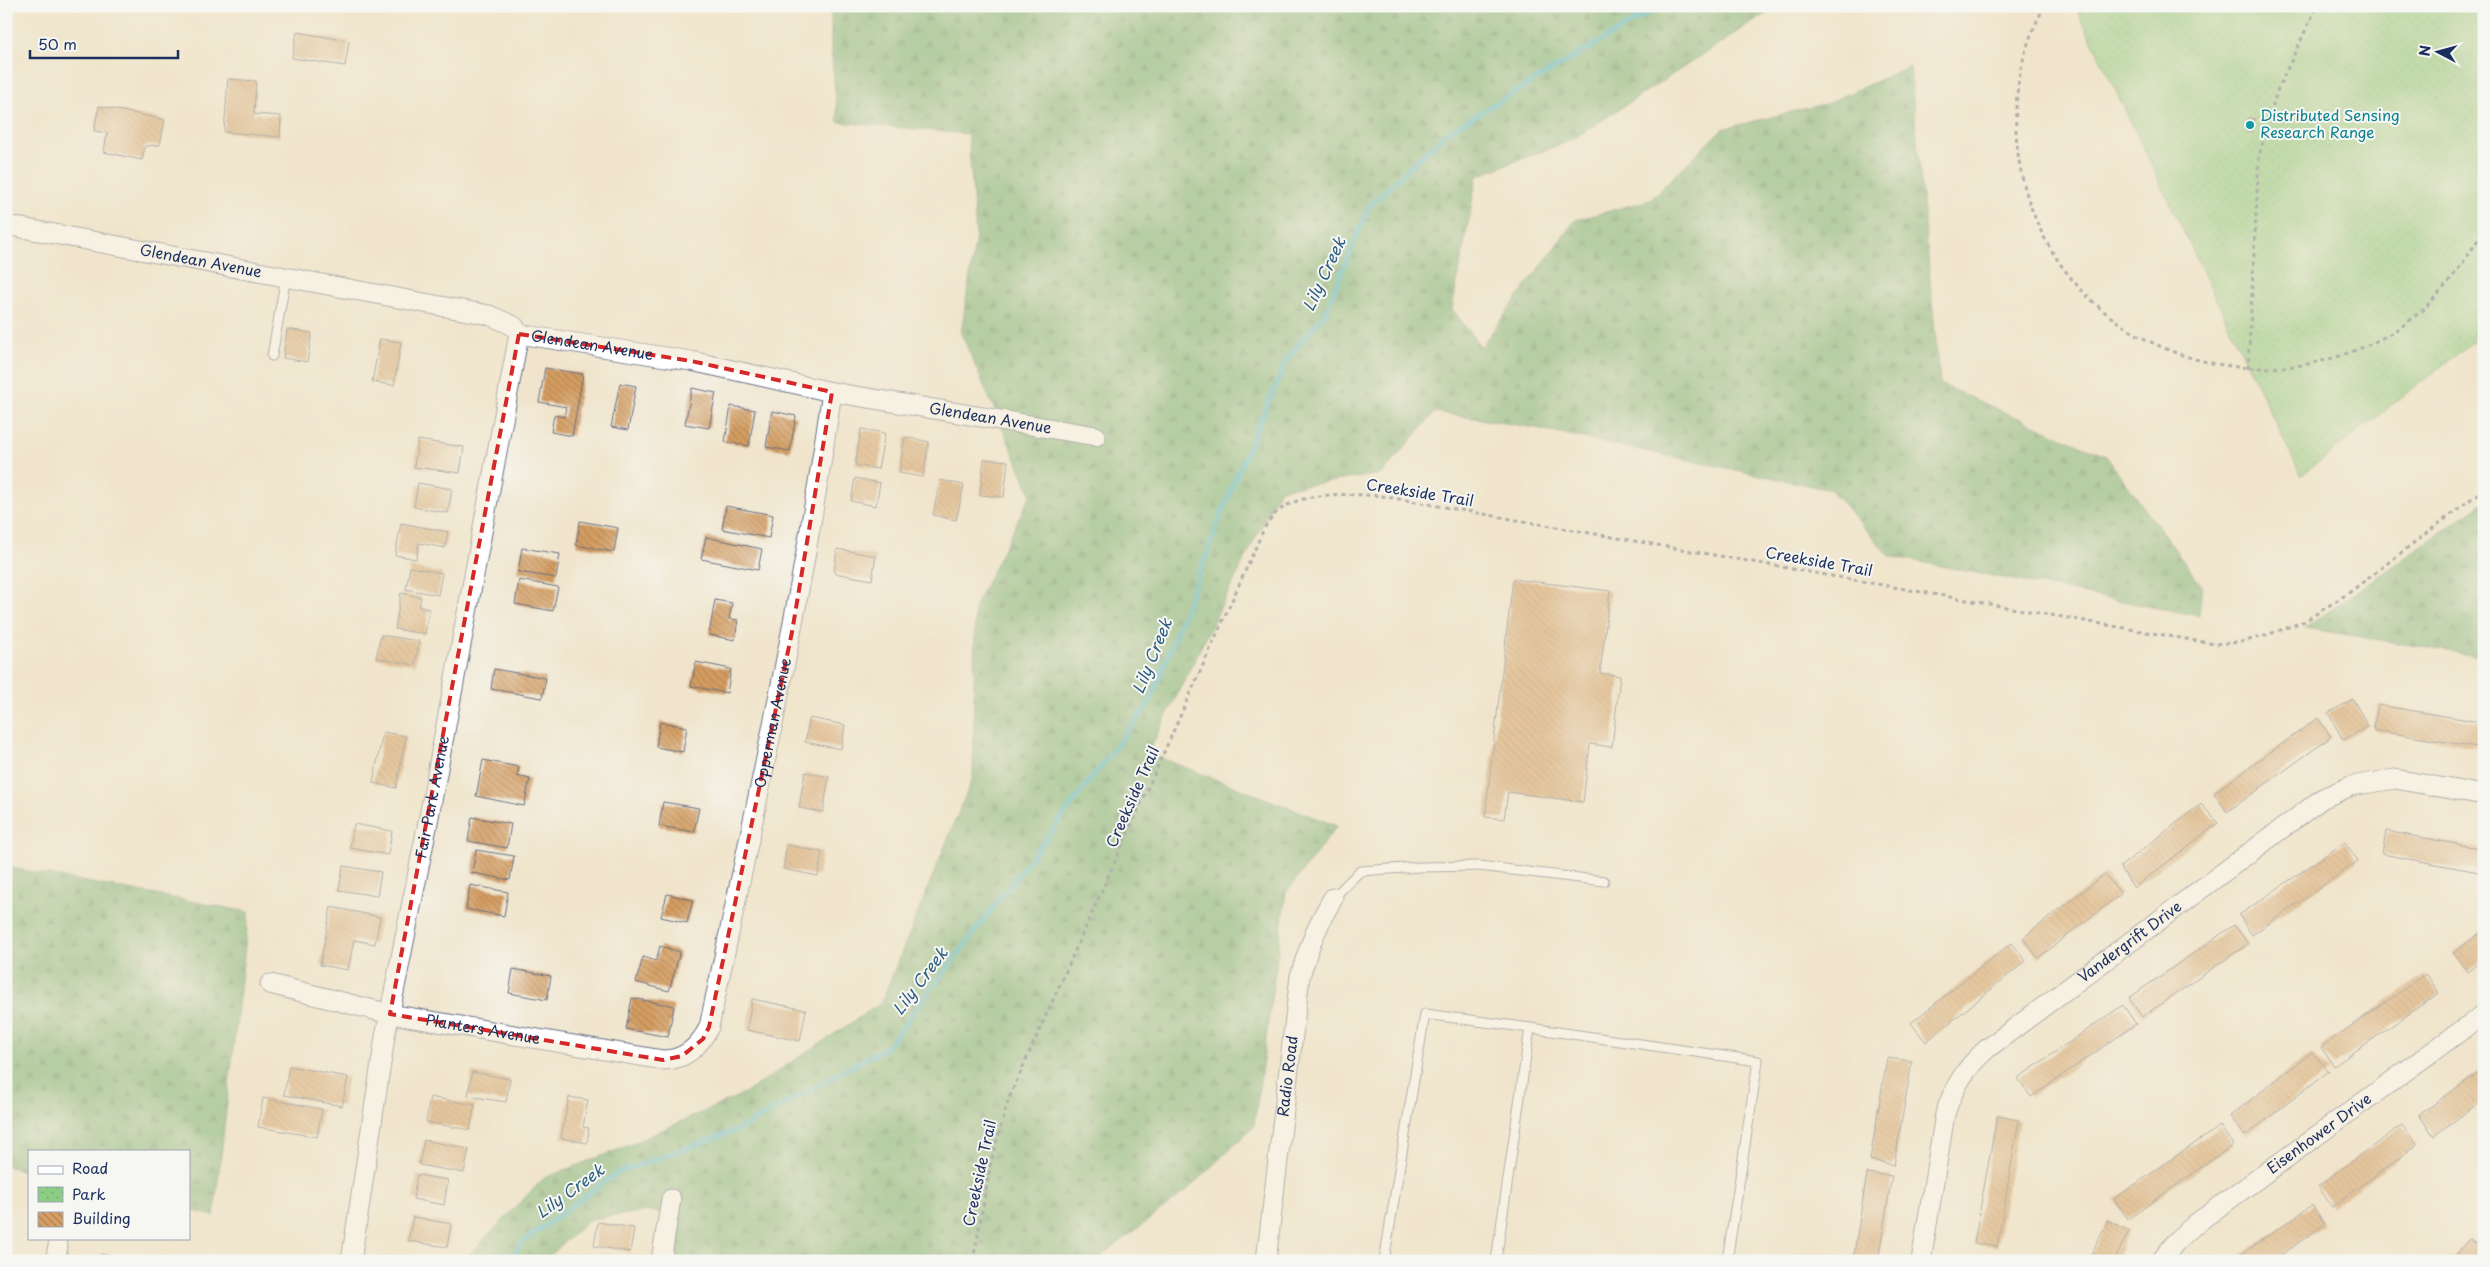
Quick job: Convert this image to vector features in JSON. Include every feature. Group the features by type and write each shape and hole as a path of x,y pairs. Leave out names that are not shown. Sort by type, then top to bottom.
{"street":[{"name":"Glendean Avenue","path":"6,225 489,314 514,326 519,334 691,361 832,392 1096,436"},
{"name":"Fair Park Avenue","path":"351,1261 390,1014 447,726 519,334"},
{"name":"Opperman Avenue","path":"695,1049 709,1027 753,822 792,632 818,488 832,392"},
{"name":"Vandergrift Drive","path":"1921,1261 1945,1114 1951,1095 1964,1071 1988,1048 2323,798 2351,786 2395,779 2484,795"},
{"name":"Radio Road","path":"1266,1261 1300,976 1307,949 1323,915 1334,898"},
{"name":"Planters Avenue","path":"270,984 390,1014 663,1060 682,1056 695,1049"},
{"name":"Eisenhower Drive","path":"2161,1261 2175,1243 2194,1226 2484,1014"},
{"path":"661,1261 671,1199"}],"lane":[{"path":"272,356 286,276"},
{"path":"1334,898 1360,872 1420,867 1479,866 1604,881"},
{"path":"1384,1261 1425,1014 1758,1061 1728,1261"},
{"path":"1496,1261 1530,1028"}],"path":[{"path":"2045,6 2023,61 2015,109 2018,157 2029,204 2049,248 2078,288 2114,320 2155,346 2200,362 2248,369 2296,367 2334,358 2388,335 2426,306 2452,278 2484,230"},
{"path":"2248,369 2259,156 2277,91 2317,6"},
{"path":"2479,6 2484,17"},
{"name":"Creekside Trail","path":"973,1261 992,1162 1009,1098 1255,549 1269,520 1287,505 1306,499 1352,494 1382,496 2214,644 2241,642 2305,621 2350,592 2484,489"}],"highlighted area":[{"path":"519,334 691,361 832,392 792,632 709,1027 703,1039 682,1056 663,1060 390,1014"}],"green space":[{"path":"831,6 1778,6 1570,141 1477,176 1452,309 1481,347 1575,220 1650,200 1722,129 1828,103 1910,66 1940,384 2106,456 2202,586 2199,616 1889,556 1831,490 1536,428 1435,412 1382,474 1280,489 1148,753 1337,826 1286,893 1254,1126 1185,1192 1095,1261 675,1261 680,1216 649,1211 590,1219 544,1261 463,1261 544,1178 622,1148 745,1093 881,1003 973,777 975,606 1031,494 961,333 976,236 968,134 838,122 831,48"},
{"path":"2084,6 2484,6 2484,333 2301,476 2078,12"},
{"path":"2484,502 2484,657 2305,628"},
{"path":"6,867 249,912 214,1216 190,1210 190,1150 28,1150 28,1172 6,1166"}],"building":[{"path":"297,32 349,41 345,66 292,58"},
{"path":"228,79 256,81 254,114 281,116 280,137 224,132"},
{"path":"99,106 165,120 160,145 145,146 142,160 104,152 107,133 94,131"},
{"name":"Distributed Sensing Research Range","path":"2248,118 2255,119 2253,132 2246,131"},
{"path":"287,329 312,333 307,362 283,358"},
{"path":"380,339 401,342 394,385 372,382"},
{"path":"545,368 583,374 572,436 551,432 554,415 564,417 566,407 539,402"},
{"path":"620,383 636,386 628,430 611,427"},
{"path":"692,388 716,393 709,428 685,424"},
{"path":"731,406 755,410 749,446 725,442"},
{"path":"772,411 796,416 790,451 766,447"},
{"path":"861,429 885,433 878,469 855,465"},
{"path":"905,437 929,442 923,477 899,473"},
{"path":"418,440 464,447 460,473 414,467"},
{"path":"984,459 1008,461 1004,497 980,495"},
{"path":"855,478 880,483 876,506 851,501"},
{"path":"940,480 964,485 956,520 933,515"},
{"path":"418,483 452,489 448,513 414,507"},
{"path":"726,506 773,515 769,538 722,529"},
{"path":"580,521 618,528 614,552 576,545"},
{"path":"401,523 448,532 445,548 419,543 416,559 395,555"},
{"path":"706,537 762,549 758,570 701,559"},
{"path":"522,548 560,554 556,578 518,572"},
{"path":"837,549 876,556 872,580 834,573"},
{"path":"410,567 442,573 438,595 406,589"},
{"path":"1513,579 1610,591 1600,673 1620,676 1612,747 1590,744 1583,802 1508,792 1504,819 1485,817"},
{"path":"519,580 558,587 553,611 515,604"},
{"path":"401,593 421,597 419,607 429,609 425,634 395,629"},
{"path":"715,600 732,603 729,619 738,620 735,640 709,635"},
{"path":"381,635 419,641 415,665 376,658"},
{"path":"696,662 731,669 727,693 691,686"},
{"path":"494,669 546,678 542,698 491,689"},
{"path":"2353,699 2368,726 2343,740 2328,713"},
{"path":"2378,705 2480,722 2477,747 2373,730"},
{"path":"810,718 845,725 841,749 805,742"},
{"path":"2318,718 2331,737 2227,812 2214,793"},
{"path":"660,722 687,727 683,752 656,747"},
{"path":"383,732 406,736 396,788 373,783"},
{"path":"483,760 519,767 517,776 530,779 524,806 476,796"},
{"path":"805,772 829,777 823,812 799,808"},
{"path":"663,802 699,808 694,832 659,826"},
{"path":"2201,804 2218,823 2134,888 2120,867"},
{"path":"472,817 511,824 507,848 468,841"},
{"path":"354,824 392,831 388,855 350,848"},
{"path":"2386,831 2484,849 2484,873 2382,854"},
{"path":"2345,842 2358,861 2252,935 2239,915"},
{"path":"787,845 822,852 818,876 783,869"},
{"path":"476,850 514,856 510,880 472,873"},
{"path":"343,866 381,872 377,896 339,890"},
{"path":"2105,874 2121,894 2038,958 2023,938"},
{"path":"470,885 508,892 504,916 466,909"},
{"path":"667,894 693,900 687,923 661,917"},
{"path":"331,907 380,917 375,944 354,940 348,970 320,965"},
{"path":"2234,925 2248,944 2142,1017 2129,998"},
{"path":"2484,930 2484,959 2467,972 2453,953"},
{"path":"2011,943 2026,961 1926,1042 1911,1023"},
{"path":"660,946 680,952 669,991 636,982 643,957 656,961"},
{"path":"513,969 551,976 547,1000 509,993"},
{"path":"2426,974 2439,993 2334,1066 2321,1047"},
{"path":"632,998 674,1006 668,1037 626,1029"},
{"path":"752,999 806,1010 800,1041 747,1030"},
{"path":"2123,1005 2136,1024 2031,1097 2018,1078"},
{"path":"2312,1052 2329,1071 2245,1136 2230,1116"},
{"path":"1887,1058 1912,1061 1894,1165 1870,1160"},
{"path":"289,1066 348,1077 342,1106 284,1095"},
{"path":"2484,1068 2484,1099 2434,1136 2419,1115"},
{"path":"472,1072 510,1079 506,1102 468,1096"},
{"path":"430,1097 475,1105 470,1130 426,1122"},
{"path":"569,1097 588,1100 583,1127 589,1128 587,1143 561,1138"},
{"path":"263,1098 322,1109 317,1137 258,1127"},
{"path":"1997,1116 2019,1120 1997,1247 1974,1243"},
{"path":"2402,1125 2417,1145 2332,1207 2318,1186"},
{"path":"2220,1126 2233,1145 2128,1219 2114,1199"},
{"path":"424,1140 469,1149 464,1173 419,1165"},
{"path":"1867,1173 1892,1176 1878,1261 1853,1261"},
{"path":"417,1175 448,1180 444,1205 413,1199"},
{"path":"2312,1205 2325,1224 2273,1261 2232,1261"},
{"path":"413,1217 451,1224 447,1247 408,1241"},
{"path":"2108,1220 2129,1231 2114,1261 2088,1261"},
{"path":"598,1222 634,1228 630,1252 594,1246"},
{"path":"2469,1239 2484,1251 2484,1261 2451,1261"},
{"path":"101,1254 133,1260 100,1261"},
{"path":"383,1257 400,1260 400,1261 382,1261"}],"waterway":[{"name":"Lily Creek","path":"510,1261 521,1243 617,1173 740,1129 888,1046 1151,700 1233,484 1287,359 1325,313 1369,206 1446,133 1660,6"}],"place":[{"name":"Distributed Sensing Research Range","path":"2250,125"}]}
